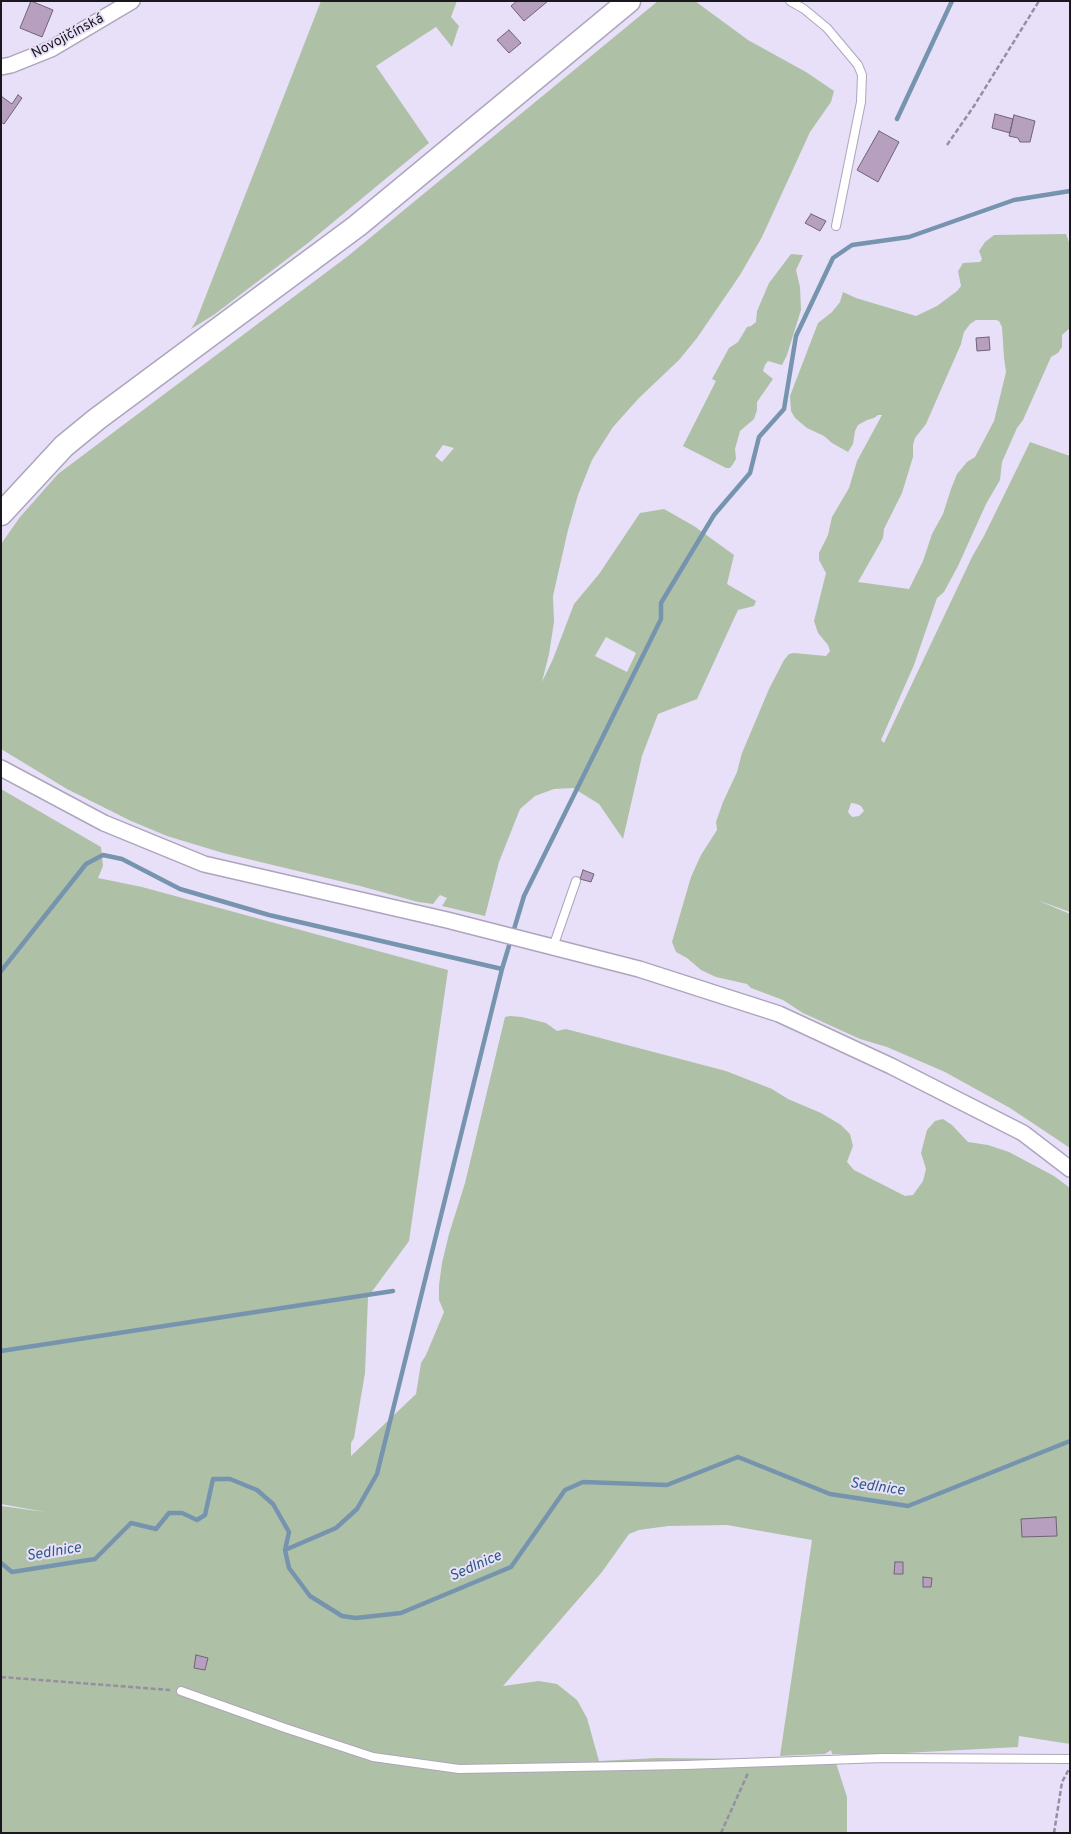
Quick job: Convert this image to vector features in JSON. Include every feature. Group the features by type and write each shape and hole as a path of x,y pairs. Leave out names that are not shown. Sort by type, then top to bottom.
{"street":[{"name":"Novojičínská","path":"1,67 11,65 51,48 132,1"},
{"path":"1,514 64,446 357,226 629,1"},
{"path":"1,768 104,823 204,864 438,918 639,968 779,1014 891,1066 1023,1133 1070,1169"}],"lane":[{"path":"790,1 804,9 827,28 858,65 862,75 861,102 836,226"},
{"path":"553,947 576,881"},
{"path":"181,1691 373,1757 459,1769 646,1766 883,1758 1070,1759"}],"path":[{"path":"947,145 974,106 1039,1"},
{"path":"1,1677 181,1691"},
{"path":"721,1833 753,1762"},
{"path":"1054,1833 1062,1782 1070,1768"}],"green space":[{"path":"321,1 457,1 451,17 459,26 452,47 436,27 376,66 429,143 308,243 215,314 191,329 196,321"},
{"path":"658,1 695,1 748,40 806,72 834,91 831,102 810,132 762,237 740,275 697,338 679,360 639,398 613,427 592,460 578,495 553,596 554,622 542,682 574,604 599,574 640,513 664,509 694,526 734,555 727,584 756,601 754,606 738,610 697,699 658,714 642,756 623,839 599,804 573,788 554,789 535,796 520,809 499,862 485,916 442,906 447,898 440,895 433,904 418,902 223,853 167,836 131,821 67,789 1,749 1,544 20,517 58,474 348,256","holes":["443,445 454,448 442,462 435,456","606,637 636,653 627,672 595,656"]},
{"path":"1066,234 1070,245 1070,328 1062,335 1062,347 1058,353 1051,357 1023,420 1017,428 1002,462 1000,480 986,504 958,566 944,592 937,598 914,665 881,740 884,743 972,557 1030,442 1070,456 1070,912 1037,900 1070,914 1070,1148 1010,1108 945,1072 887,1047 860,1039 803,1013 783,1000 751,988 747,984 716,977 701,970 687,958 676,952 672,942 691,877 701,855 717,830 716,822 737,772 742,753 769,689 784,660 789,654 794,653 826,656 830,651 828,645 818,633 814,621 826,573 819,560 819,553 828,535 832,517 849,488 857,461 882,415 878,415 858,425 853,444 848,452 824,436 807,428 795,418 791,411 790,396 818,323 832,312 840,302 843,292 856,298 916,316 937,306 961,286 958,271 963,263 980,262 982,259 979,251 985,242 994,235","holes":["976,320 996,320 999,321 1002,327 1006,372 994,421 975,457 967,462 957,474 943,514 932,534 923,561 909,589 858,582 883,538 884,529 902,493 913,457 915,438 926,424 961,344 964,332","851,803 861,806 864,811 859,816 852,817 848,812"]},
{"path":"791,254 803,255 796,270 800,287 801,310 782,365 768,361 765,365 763,371 773,379 757,402 754,419 740,431 735,449 736,459 730,468 726,468 683,446 716,381 712,379 729,348 738,342 747,327 756,322 757,311 769,283"},
{"path":"1,789 101,847 103,866 98,878 142,887 448,970 409,1241 368,1297 365,1373 354,1438 351,1443 351,1456 416,1394 421,1363 444,1312 439,1300 442,1263 465,1183 505,1017 522,1017 546,1023 557,1031 566,1029 726,1071 772,1089 841,1125 850,1134 853,1146 847,1162 854,1170 905,1196 913,1195 923,1181 926,1169 921,1153 927,1130 935,1121 943,1119 952,1125 968,1142 988,1145 1009,1152 1054,1176 1070,1188 1070,1744 1019,1736 1018,1747 867,1755 832,1754 831,1750 825,1754 780,1756 812,1540 727,1525 668,1526 639,1530 629,1534 602,1572 503,1686 539,1681 557,1684 577,1700 587,1718 599,1761 658,1758 835,1760 847,1797 847,1833 1,1833 1,1506 45,1512 1,1504"}],"building":[{"path":"31,1 53,10 42,37 20,28"},
{"path":"517,1 548,1 524,21 511,6"},
{"path":"509,30 521,43 509,53 497,40"},
{"path":"18,95 22,98 4,124 1,122 1,96 12,104"},
{"path":"995,114 1013,119 1010,133 992,128"},
{"path":"1014,115 1035,121 1030,142 1020,142 1018,138 1009,136"},
{"path":"879,131 899,142 878,182 857,170"},
{"path":"811,214 826,221 820,231 805,223"},
{"path":"989,337 990,350 977,351 976,338"},
{"path":"583,870 594,874 591,882 580,879"},
{"path":"1056,1517 1057,1536 1022,1537 1021,1519"},
{"path":"895,1562 903,1562 903,1574 894,1574"},
{"path":"923,1577 932,1578 931,1587 923,1587"},
{"path":"196,1655 208,1658 205,1670 194,1668"}],"waterway":[{"path":"897,119 952,1"},
{"path":"285,1550 336,1528 357,1509 377,1474 502,969 524,896 661,619 661,603 714,515 750,473 759,437 784,409 796,336 833,258 852,245 909,237 1014,200 1070,191"},
{"path":"1,971 86,864 103,855 122,859 180,889 269,915 502,969"},
{"path":"1,1351 393,1291"},
{"name":"Sedlnice","path":"1,1563 12,1572 95,1559 131,1523 156,1529 169,1513 182,1513 197,1520 205,1515 213,1479 230,1479 257,1490 273,1504 289,1532 285,1550 289,1568 310,1596 342,1616 356,1618 401,1613 511,1567 565,1490 583,1482 667,1485 738,1457 830,1494 908,1506 1070,1441"}]}
